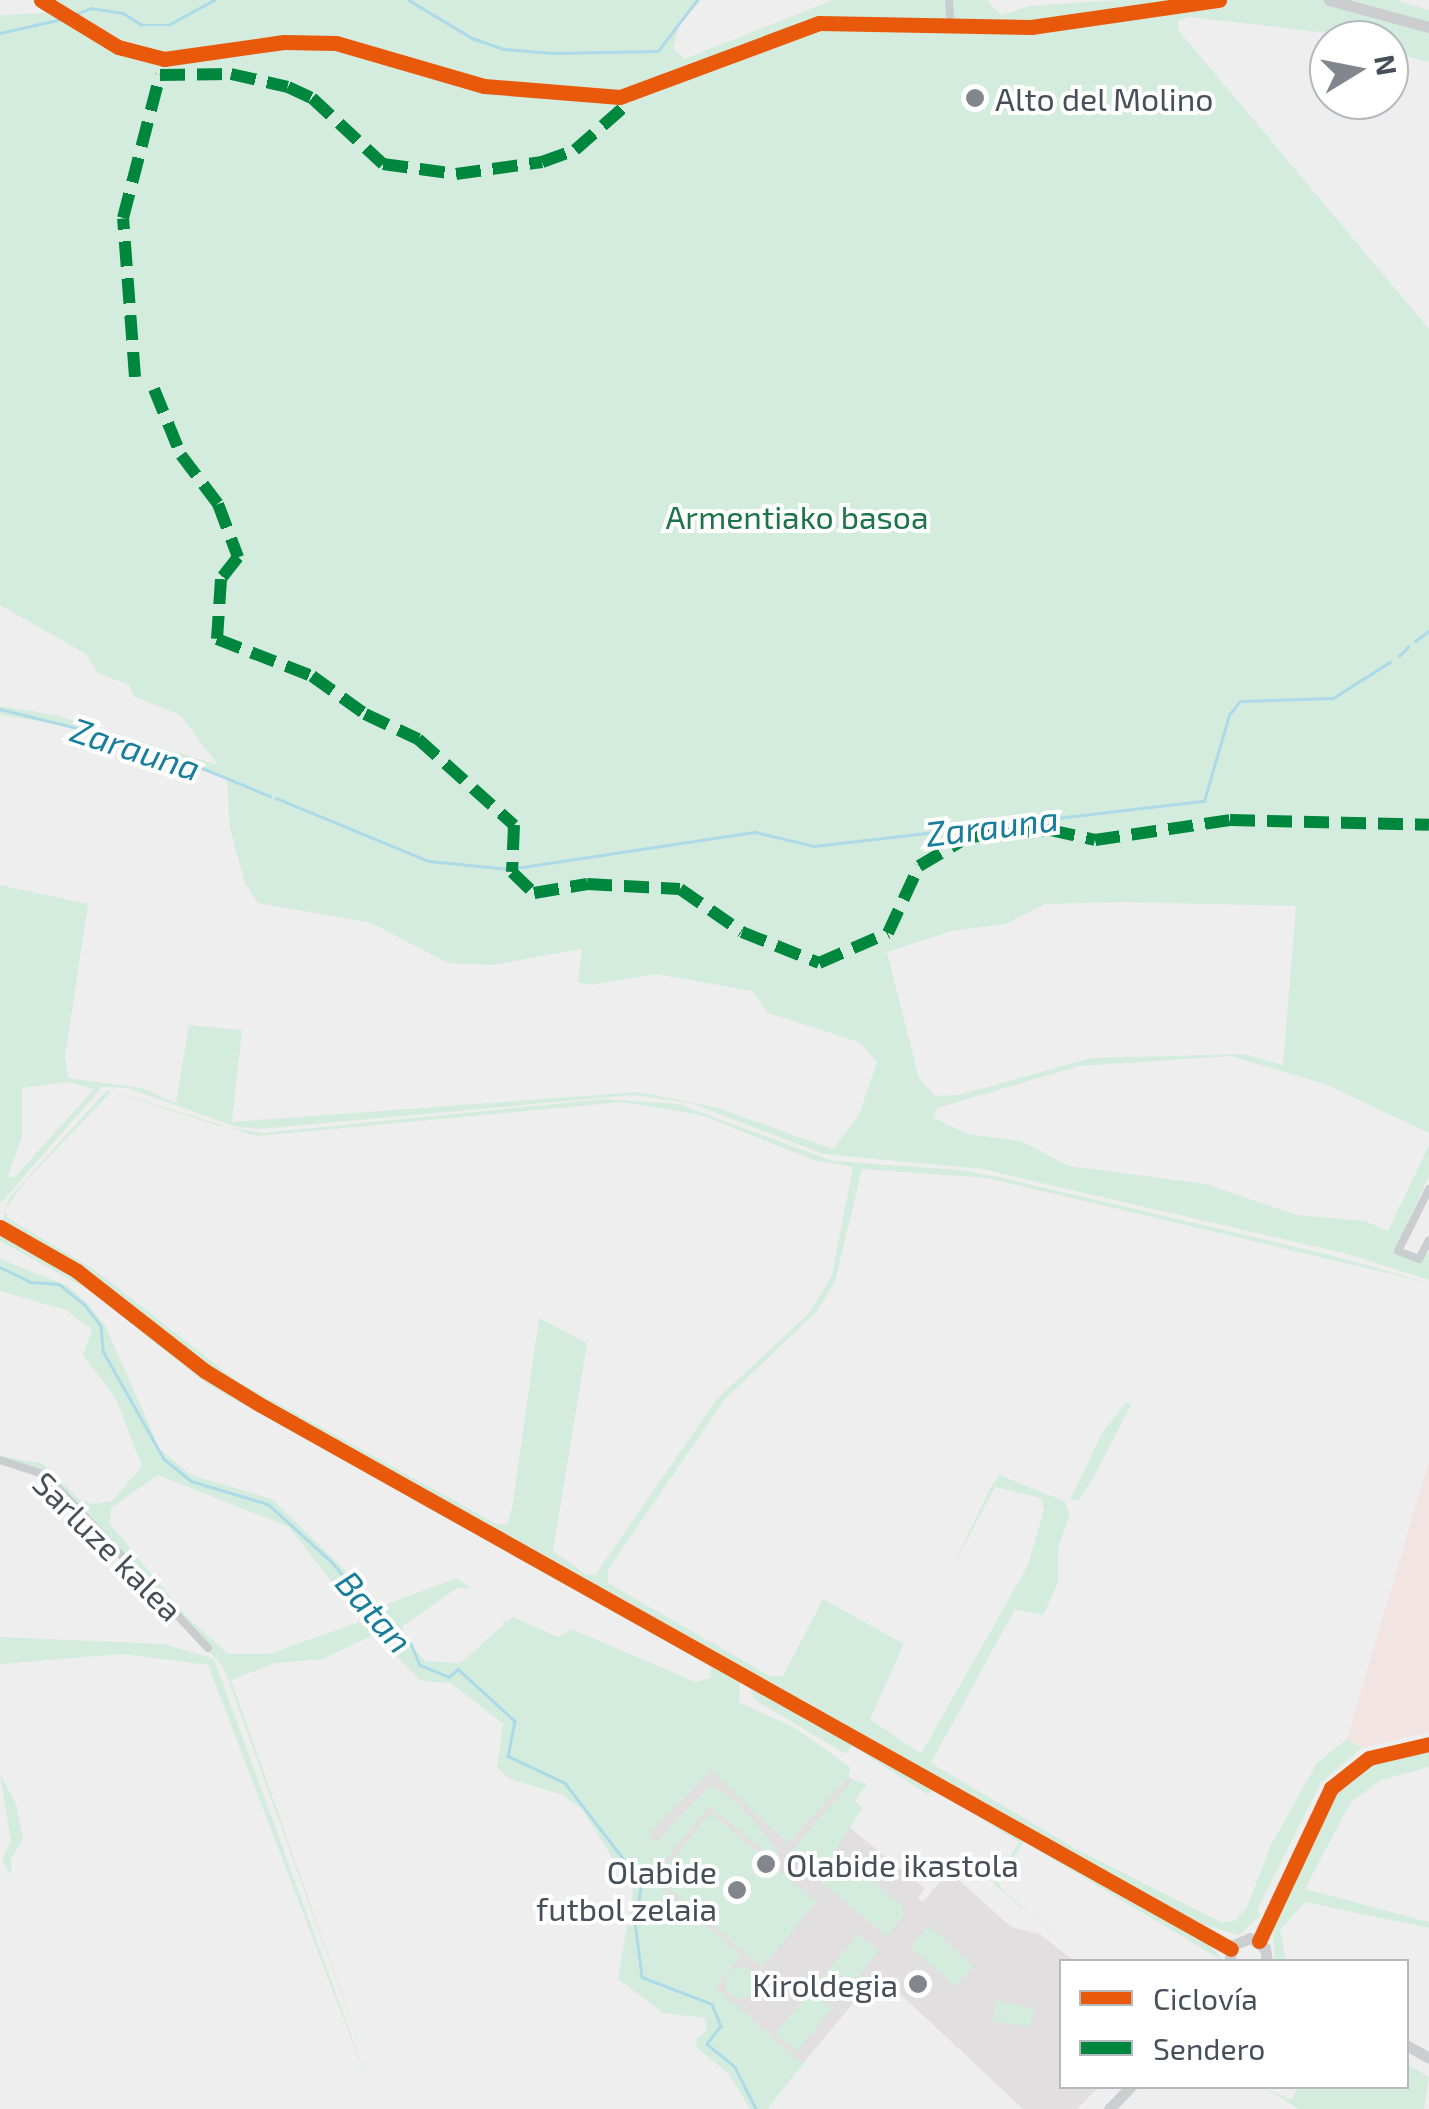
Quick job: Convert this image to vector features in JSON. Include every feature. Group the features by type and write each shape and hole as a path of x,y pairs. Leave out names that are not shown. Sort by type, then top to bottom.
{"street":[{"path":"41,0 78,27 151,57 284,42 336,43 484,86 596,96 649,88 819,23 1031,27 1219,0"},
{"path":"949,0 951,26"},
{"path":"1328,0 1429,26"},
{"path":"1429,1190 1398,1251 1419,1258 1429,1240"},
{"path":"0,1227 76,1271 205,1370 259,1404 1230,1955 1245,1938 1258,1941"},
{"name":"Sarluze kalea","path":"0,1460 46,1475 208,1648"},
{"path":"1266,1959 1258,1941 1331,1788 1368,1758 1429,1744"},
{"path":"1109,2109 1129,2089"}],"shaded area":[{"path":"1429,1461 1429,1732 1362,1748 1347,1739"},
{"name":"Olabide ikastola","path":"502,1620 847,1775 861,1786 851,1799 863,1808 848,1826 925,1889 918,1898 923,1902 949,1871 1011,1927 1040,1934 1071,1959 1059,1959 1059,2089 1097,2089 1077,2109 1023,2109 878,1973 772,2101 712,1984"}],"green space":[{"name":"Armentiako basoa","path":"30,0 45,5 46,0 701,0 680,24 673,48 684,59 833,0 987,0 1001,15 1030,6 1118,0 1395,0 1429,10 1429,62 1409,56 1409,20 1309,20 1309,31 1188,17 1178,21 1179,31 1429,329 1429,1133 1325,1084 1231,1056 1080,1066 937,1108 934,1118 967,1134 1021,1141 1069,1166 1206,1184 1297,1215 1365,1221 1388,1231 1429,1145 1429,1176 1395,1250 1421,1261 1429,1252 1429,1280 1351,1255 982,1169 823,1154 691,1103 633,1095 259,1129 237,1127 127,1088 102,1087 0,1204 0,885 88,904 65,1057 68,1078 142,1088 176,1103 189,1025 242,1030 232,1122 638,1092 715,1107 833,1149 859,1115 877,1062 859,1042 768,1013 752,991 657,974 590,985 578,982 582,949 492,965 448,963 371,923 258,903 245,883 230,829 227,779 77,727 0,715 0,706 55,715 218,765 180,715 133,696 129,685 98,673 86,654 0,605 0,15 46,13","holes":["1045,904 1296,906 1283,1065 1244,1054 1091,1058 959,1095 935,1096 919,1078 887,952 952,931 1006,924","67,1082 94,1089 15,1177 8,1177 22,1136 22,1088"]},
{"path":"107,1090 112,1091 24,1183 6,1209 9,1198"},
{"path":"605,1099 678,1104 833,1161 961,1170 998,1177 1330,1255 1429,1283 988,1178 862,1169 835,1282 817,1311 724,1400 608,1570 608,1583 770,1676 783,1676 823,1599 904,1644 870,1719 921,1754 1028,1565 1044,1509 1041,1498 995,1487 951,1570 990,1488 999,1475 1064,1501 1070,1514 1058,1548 1058,1583 1043,1615 1015,1609 931,1763 1078,1850 1223,1923 1236,1920 1247,1907 1271,1845 1317,1763 1347,1739 1362,1748 1321,1782 1257,1910 1261,1915 1239,1935 1201,1924 220,1374 82,1266 2,1222 5,1211 8,1218 95,1270 237,1381 495,1523 507,1525 512,1509 539,1318 587,1343 553,1551 587,1575 595,1575 716,1400 810,1312 832,1275 853,1167 813,1160 701,1115 623,1102 257,1136 229,1127 262,1133"},
{"path":"0,1233 93,1289 215,1385 740,1679 739,1702 797,1729 850,1767 849,1776 788,1844 711,1770 648,1835 656,1842 710,1785 737,1802 777,1849 774,1859 709,1806 651,1878 741,1955 715,1987 803,2064 767,2109 750,2109 729,2074 697,2048 696,2039 707,2030 705,2018 663,2013 618,1979 633,1891 582,1809 562,1795 510,1779 497,1768 503,1724 451,1683 421,1681 389,1649 383,1630 323,1659 276,1663 231,1680 383,2109 224,1668 49,1474 0,1456 42,1463 80,1500 94,1504 112,1501 142,1466 116,1399 83,1355 92,1330 66,1310 0,1291 0,1259 68,1286 89,1305 106,1327 159,1448 191,1475 272,1499 382,1606 456,1578 471,1588 457,1588 403,1626 402,1635 425,1661 460,1663 513,1617 558,1637 571,1629 696,1682 710,1678 711,1667 207,1384 87,1289 0,1241","holes":["158,1475 289,1527 362,1621 269,1654 228,1654 187,1617 110,1524 111,1508"]},
{"path":"1126,1402 1131,1405 1097,1471 1079,1500 1070,1500 1101,1435"},
{"path":"0,1637 164,1644 214,1659 378,2109 208,1665 123,1654 0,1664"},
{"path":"748,1684 932,1790 927,1794 852,1746 846,1754 755,1700"},
{"path":"1429,1749 1429,1767 1381,1780 1350,1803 1305,1889 1429,1922 1429,1928 1305,1902 1280,1930 1286,1959 1275,1959 1272,1921 1333,1796 1376,1762"},
{"path":"0,1774 16,1804 23,1840 11,1859 11,1875 37,1924 2,1859 11,1842"},
{"path":"853,1780 867,1784 855,1801 863,1808 835,1850 902,1906 904,1915 887,1937 789,1854"},
{"name":"Olabide futbol zelaia","path":"711,1813 817,1902 762,1967 656,1878"},
{"path":"971,1813 1208,1942 1221,1959 1024,1842 998,1882 1001,1888 1083,1959 994,1884 1019,1842"},
{"path":"929,1926 974,1966 955,1987 910,1947"},
{"path":"858,1934 879,1951 844,1994 823,1977"},
{"path":"741,1967 752,1972 757,1983 752,1994 741,1999 730,1994 725,1983 730,1972"},
{"path":"810,1991 832,2009 797,2051 775,2034"},
{"path":"997,2001 1033,2008 1030,2028 993,2021"},
{"path":"1409,2065 1429,2077 1424,2109 1299,2109 1266,2089 1292,2100 1296,2089 1409,2089"}],"waterway":[{"path":"74,15 91,8 123,13 142,25 168,25 214,0"},
{"path":"409,0 472,38 504,49 552,53 658,51 697,0"},
{"path":"0,33 62,19"},
{"name":"Zarauna","path":"1415,641 1429,631"},
{"name":"Zarauna","path":"1399,656 1408,647"},
{"name":"Zarauna","path":"516,868 755,832 814,846 1204,801 1229,715 1240,701 1333,698 1390,662"},
{"name":"Zarauna","path":"0,709 149,746 270,796"},
{"name":"Zarauna","path":"276,798 429,861 509,869"},
{"name":"Batan","path":"0,1267 31,1282 59,1284 84,1304 101,1326 103,1351 164,1459 191,1481 268,1504 332,1562 393,1636 411,1644 420,1665 449,1677 458,1669 515,1721 508,1756 565,1783 642,1883 635,1922 642,1977 712,2004 721,2026 707,2044 735,2067 756,2109"}],"marked path":[{"path":"135,377 123,218 160,75 231,74 288,87 312,98 383,164 456,174 542,162 575,150 625,106"},
{"path":"154,389 181,455 218,504 238,557 221,579 217,639 312,676 365,714 418,739 514,825 512,872 534,893 587,884 680,889 742,932 819,963 888,933 919,866 968,837 1050,830 1095,840 1230,820 1429,825"}],"cycle path":[{"path":"41,0 118,47 164,59 284,42 336,43 484,86 620,97 819,23 1031,27 1219,0"},
{"path":"0,1227 77,1271 205,1371 259,1404 1231,1949"},
{"path":"1259,1941 1331,1788 1369,1758 1429,1744"}],"place":[{"name":"Alto del Molino","path":"975,98"},
{"name":"Olabide ikastola","path":"766,1864"},
{"name":"Olabide futbol zelaia","path":"737,1890"},
{"name":"Kiroldegia","path":"918,1984"}]}
